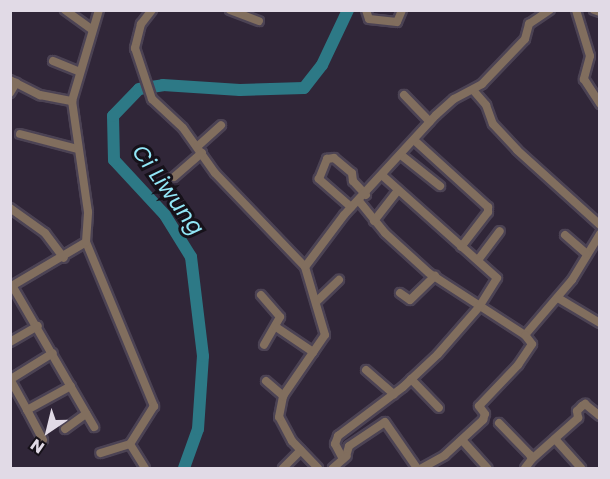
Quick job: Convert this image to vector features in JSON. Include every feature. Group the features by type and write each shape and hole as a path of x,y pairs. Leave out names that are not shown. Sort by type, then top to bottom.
{"street":[{"path":"65,10 91,29"},
{"path":"99,10 78,71 72,101 77,149 88,212 86,242 154,406 130,444 100,453"},
{"path":"152,10 136,36 138,62 152,99 200,149 215,173 305,267 325,335 283,396 282,427 318,468"},
{"path":"230,10 260,21"},
{"path":"366,10 369,19 397,22 402,10"},
{"path":"305,267 351,207 366,195 430,122 454,99 473,90 517,48 529,24 550,10"},
{"path":"576,10 590,56 586,85 600,104"},
{"path":"594,10 600,12"},
{"path":"53,61 78,71"},
{"path":"10,93 14,81 40,95 72,101"},
{"path":"473,90 486,105 493,124 517,150 600,225"},
{"path":"404,95 430,122"},
{"path":"174,177 221,125"},
{"path":"20,134 77,149"},
{"path":"414,140 488,207 488,212 461,247"},
{"path":"401,155 440,186"},
{"path":"351,207 319,179 327,159 334,158 352,172 353,181 366,195"},
{"path":"347,456 336,438 411,379 479,307 497,278 382,176"},
{"path":"374,221 398,190"},
{"path":"359,201 374,221 435,276 479,307 525,335 532,344 518,365 479,406 485,417 462,440 422,468"},
{"path":"10,208 45,233 64,258"},
{"path":"478,260 500,231"},
{"path":"525,335 558,298 600,234"},
{"path":"565,235 586,254"},
{"path":"86,242 64,258 12,287 38,326 94,428"},
{"path":"400,293 411,300 435,276"},
{"path":"316,302 339,280"},
{"path":"261,295 280,317 264,345"},
{"path":"558,298 600,322"},
{"path":"10,342 38,326"},
{"path":"276,327 313,352"},
{"path":"43,440 11,379 53,353"},
{"path":"366,370 394,394"},
{"path":"411,379 439,408"},
{"path":"266,381 283,396"},
{"path":"27,410 71,386"},
{"path":"525,468 578,418 577,411 585,404 600,416"},
{"path":"65,429 86,414"},
{"path":"368,414 376,425"},
{"path":"499,423 532,459"},
{"path":"333,468 347,456 349,446 376,425 387,424 417,468"},
{"path":"555,439 580,468"},
{"path":"462,440 487,468"},
{"path":"130,444 145,468"},
{"path":"283,468 301,450"}],"waterway":[{"name":"Ci Liwung","path":"184,468 198,429 203,356 191,257 165,215 114,160 113,116 139,89 163,85 240,90 304,88 322,65 348,10"}]}
